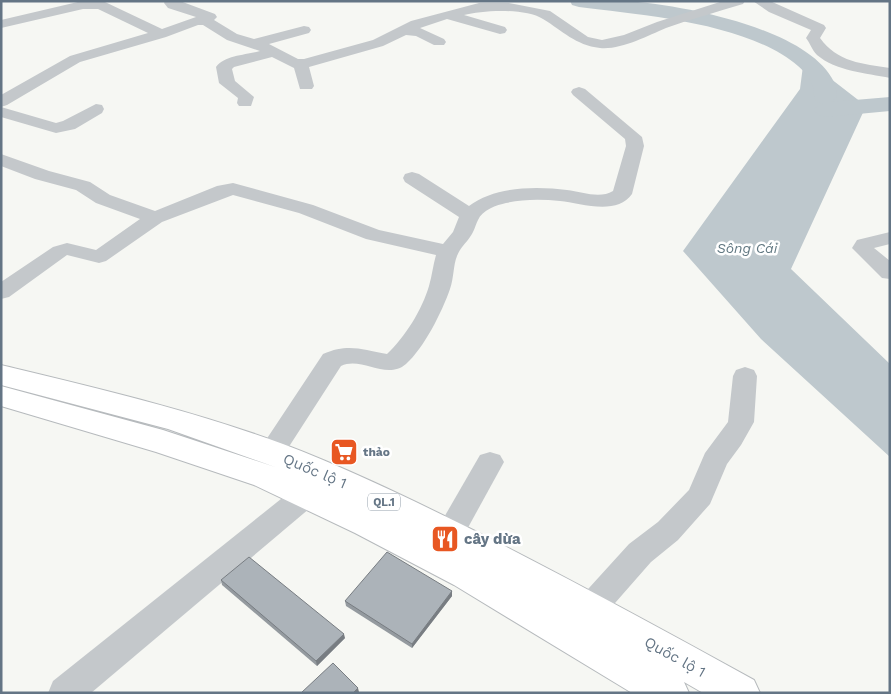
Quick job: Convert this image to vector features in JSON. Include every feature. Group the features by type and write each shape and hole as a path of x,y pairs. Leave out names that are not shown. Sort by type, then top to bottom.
{"highway":[{"name":"Quốc lộ 1","path":"1,375 134,408 271,452 374,496 590,609 740,693"},
{"name":"Quốc lộ 1","path":"1,396 163,442 264,476 367,523 466,574 669,693"}],"street":[{"path":"173,1 171,3 173,5 210,17 206,21"},
{"path":"760,1 819,28 813,38 819,50 828,56 848,64 890,73"},
{"path":"2,25 91,3 100,5 161,34"},
{"path":"1,102 75,59 161,34 188,23 206,21 232,37 274,51 301,64 372,45 404,30 447,15 490,6 539,12 551,17 583,40 594,44 621,41 662,25 733,3"},
{"path":"447,15 500,30"},
{"path":"254,44 304,30"},
{"path":"404,30 420,32 439,42"},
{"path":"245,103 246,97 227,83 224,67 263,57 274,51"},
{"path":"301,64 306,86"},
{"path":"271,452 332,360 342,354 351,353 389,363 394,362 410,346 439,289 448,252 462,234 470,215 492,201 522,195 559,194 609,200 622,194 635,146 634,137 579,92"},
{"path":"1,112 56,128 69,125 96,109"},
{"path":"1,160 44,176 82,185 100,194 103,199 154,218"},
{"path":"412,178 470,215"},
{"path":"1,292 38,267 53,254 67,249 99,257 154,218 224,190 233,189 306,209 373,235 448,252"},
{"path":"890,238 864,244 862,248 890,272"},
{"path":"590,609 640,553 668,531 690,510 700,496 715,460 732,438 741,422 745,376"},
{"path":"449,535 490,462"},
{"path":"65,693 306,495"}],"water":[{"name":"Sông Cái","path":"804,58 866,106 791,269 890,364 890,457 761,339 683,251 800,89"}],"building":[{"path":"387,552 452,591 412,644 345,601"},
{"path":"249,557 344,634 316,661 221,580"},
{"path":"333,663 358,688 353,693 301,693"}],"waterway":[{"name":"Sông Cái","path":"579,1 675,14 749,32 781,45 807,62 823,82 825,97"},
{"path":"826,110 890,104"}],"place":[{"name":"thảo","path":"344,452"},
{"name":"cây dừa","path":"445,539"}]}
